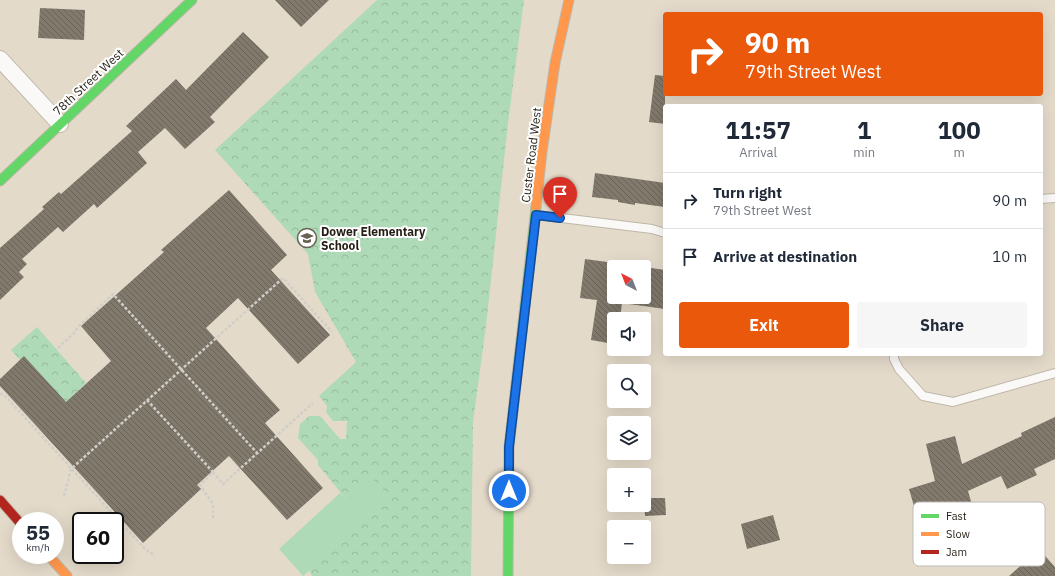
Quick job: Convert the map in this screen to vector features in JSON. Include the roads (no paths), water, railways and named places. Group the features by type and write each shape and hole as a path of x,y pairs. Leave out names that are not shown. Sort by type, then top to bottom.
{"main road":[{"name":"78th Street West","path":"0,181 192,0"},
{"name":"Custer Road West","path":"508,576 509,447 542,152 555,63 569,0"},
{"path":"0,500 12,514"},
{"path":"56,564 67,576"}],"street":[{"path":"0,59 60,124"}],"lane":[{"path":"1043,199 1055,198"},
{"path":"536,215 652,229 663,232"},
{"path":"894,356 899,369 923,396 953,402 1055,373"}],"place":[{"name":"Dower Elementary School","path":"307,238"}]}
